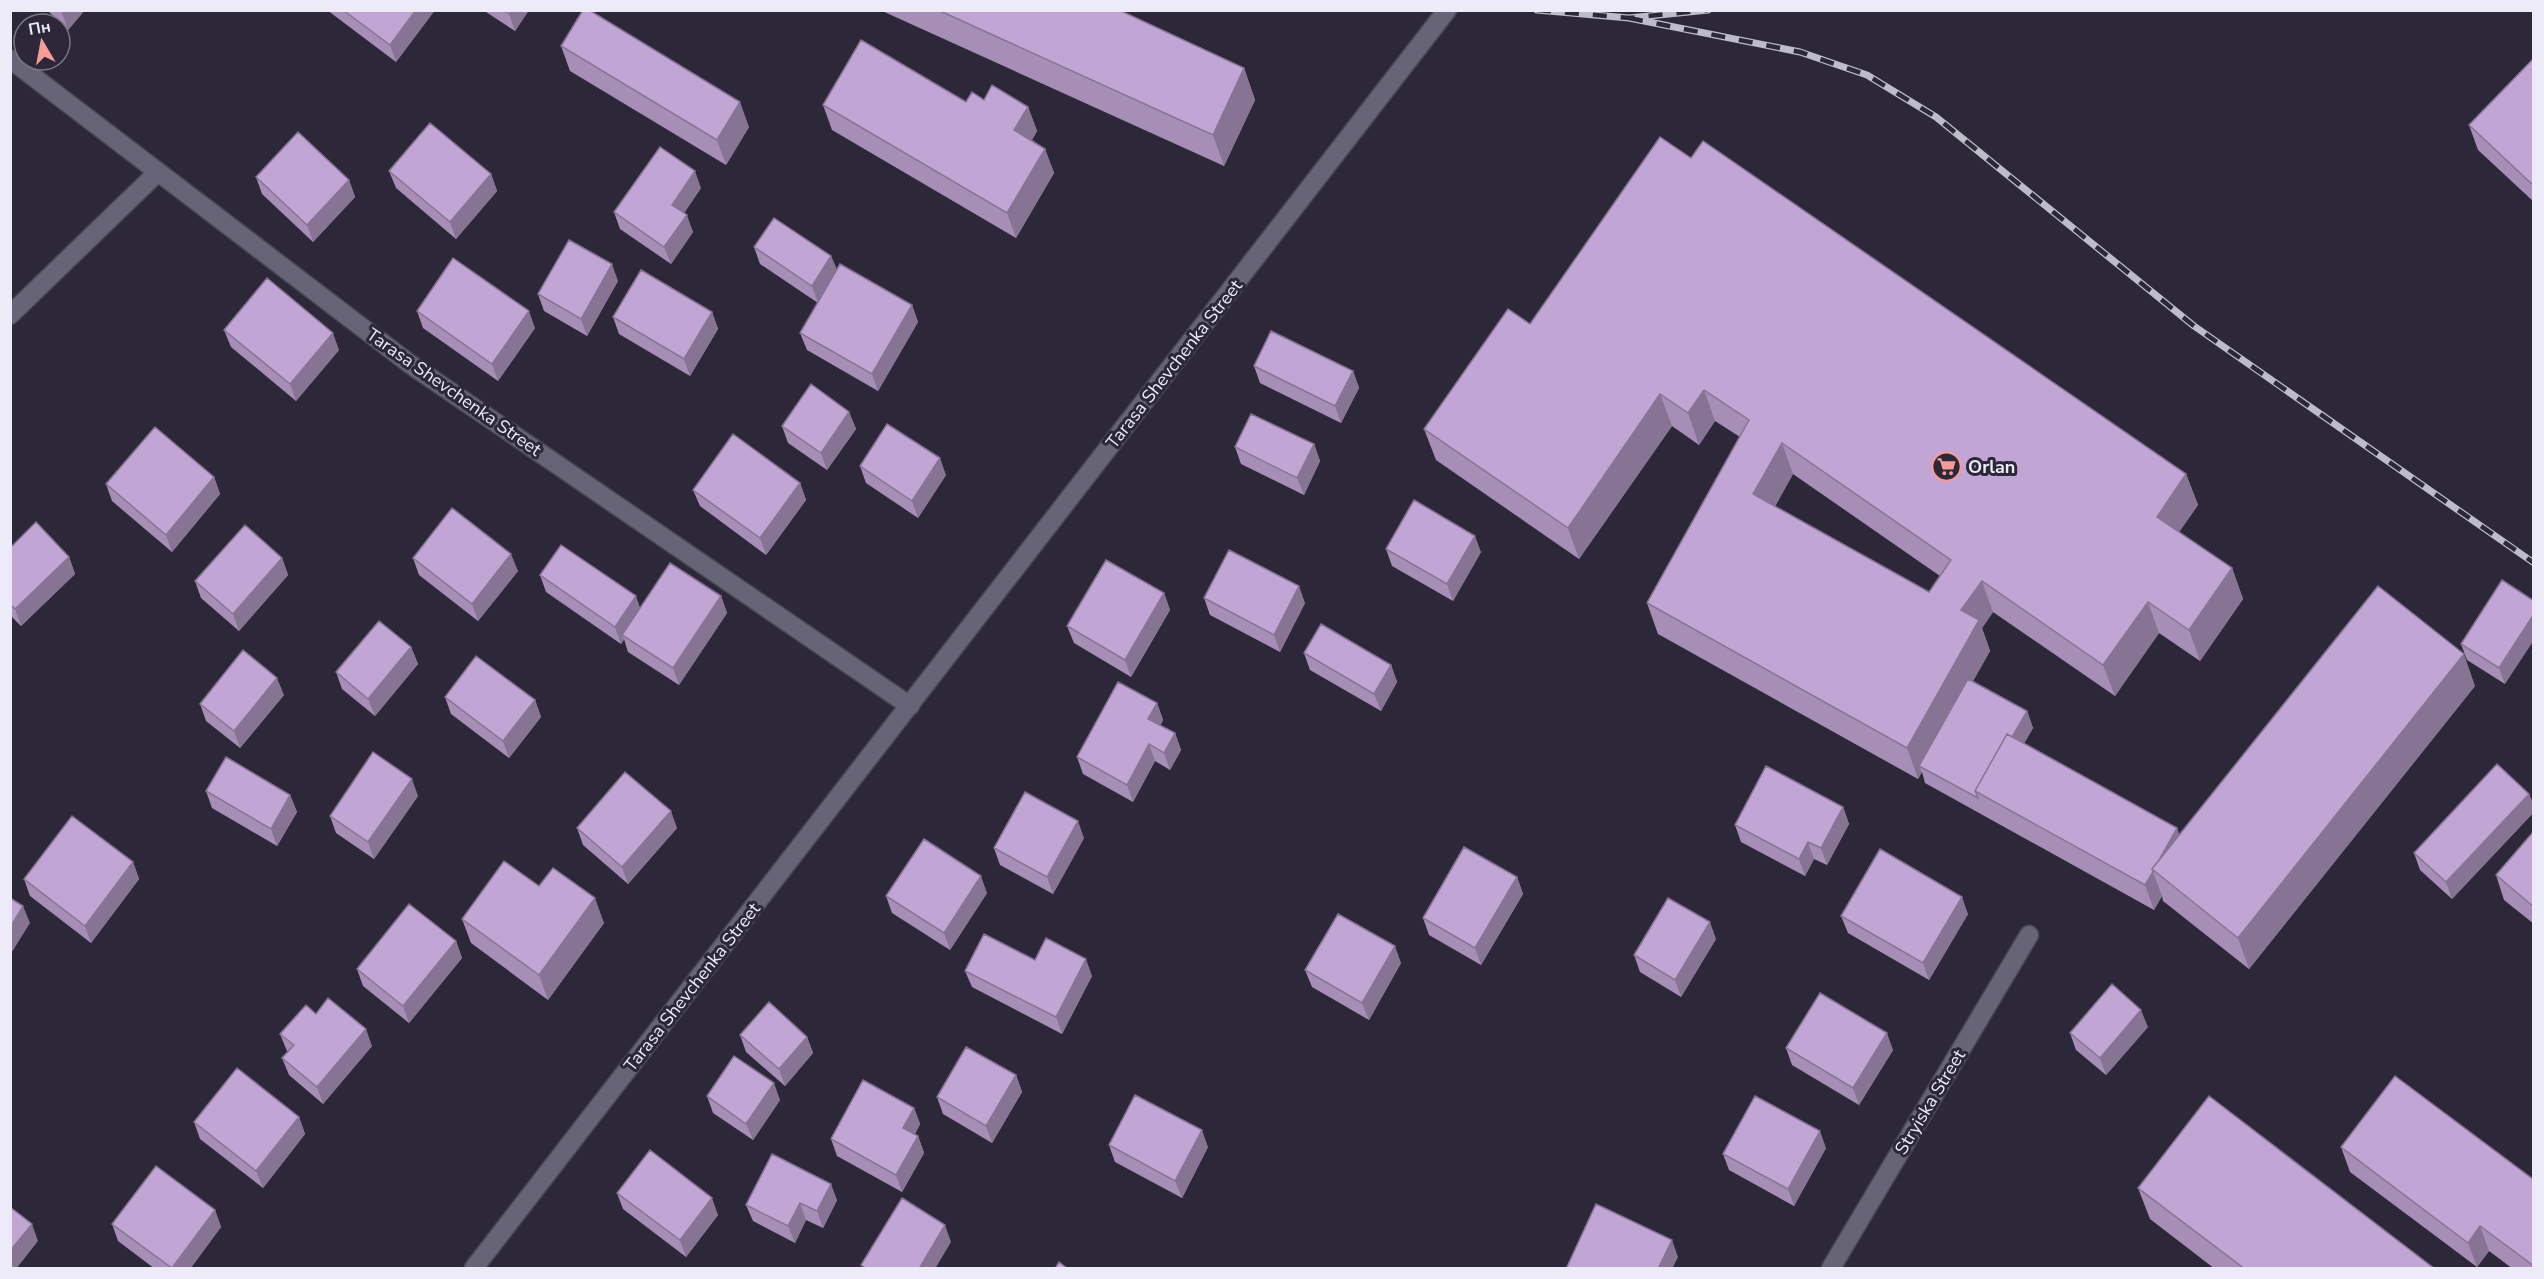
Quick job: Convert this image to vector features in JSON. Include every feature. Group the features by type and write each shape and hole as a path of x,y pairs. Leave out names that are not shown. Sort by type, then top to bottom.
{"street":[{"name":"Tarasa Shevchenka Street","path":"474,1269 1443,16"},
{"name":"Tarasa Shevchenka Street","path":"10,59 410,364 910,706"},
{"path":"10,315 158,172"},
{"name":"Stryiska Street","path":"1830,1269 2029,935"}],"building":[{"path":"343,10 416,10 390,45"},
{"path":"583,10 589,10 740,102 717,140 561,46"},
{"path":"938,10 1119,10 1244,68 1213,135"},
{"path":"861,40 966,102 972,92 984,100 992,85 1028,107 1014,130 1045,149 1007,213 823,105"},
{"path":"2534,58 2534,186 2469,125"},
{"path":"430,123 491,174 450,222 389,171"},
{"path":"298,132 349,180 307,225 256,177"},
{"name":"Orlan","path":"1660,137 1691,158 1703,141 2186,474 2157,517 2232,568 2189,630 2148,602 2103,665 1982,581 1961,610 1979,620 1907,748 1647,603 1749,420 1704,390 1688,413 1660,394 1568,528 1424,429 1508,309 1530,324","holes":["1782,443 1951,560 1929,592 1753,494"]},
{"path":"660,147 695,171 672,205 687,215 664,247 614,212"},
{"path":"774,218 831,256 812,286 754,247"},
{"path":"569,240 612,264 581,319 538,294"},
{"path":"453,258 529,311 492,364 417,311"},
{"path":"840,264 912,305 872,374 800,333"},
{"path":"641,270 712,312 684,359 613,317"},
{"path":"267,278 333,333 290,384 224,330"},
{"path":"1271,331 1353,371 1335,406 1254,366"},
{"path":"811,384 849,412 821,453 782,426"},
{"path":"1251,414 1314,444 1297,478 1235,447"},
{"path":"887,424 940,458 912,501 860,466"},
{"path":"155,427 214,477 166,535 106,484"},
{"path":"733,434 800,483 760,538 693,490"},
{"path":"1414,500 1475,536 1447,584 1386,549"},
{"path":"452,508 511,554 472,604 413,558"},
{"path":"36,522 69,557 15,609 10,604 10,548"},
{"path":"245,525 282,558 233,614 195,581"},
{"path":"561,545 636,596 615,627 540,575"},
{"path":"1229,550 1299,586 1274,635 1204,598"},
{"path":"1106,560 1164,593 1125,660 1067,626"},
{"path":"670,563 721,596 673,668 622,635"},
{"path":"2502,580 2534,601 2534,614 2499,668 2461,644"},
{"path":"2378,586 2464,654 2238,938 2152,869"},
{"path":"379,621 411,647 368,699 336,672"},
{"path":"1321,624 1391,665 1374,694 1304,653"},
{"path":"243,650 277,678 234,731 200,704"},
{"path":"476,656 535,700 503,741 445,697"},
{"path":"1968,679 2027,711 2012,737 2007,734 1975,791 1978,798 1919,766"},
{"path":"1118,682 1157,703 1148,719 1175,733 1164,753 1149,744 1127,785 1077,757"},
{"path":"2007,734 2177,828 2145,885 1975,791"},
{"path":"373,752 412,779 368,842 330,816"},
{"path":"226,757 290,795 271,829 206,791"},
{"path":"2497,764 2529,794 2446,882 2414,853"},
{"path":"1766,766 1843,807 1821,848 1808,842 1799,859 1735,825"},
{"path":"625,772 671,811 622,867 577,828"},
{"path":"1025,792 1078,821 1047,877 994,848"},
{"path":"72,816 133,862 85,926 24,879"},
{"path":"2534,831 2534,907 2496,875"},
{"path":"924,839 981,876 944,933 886,896"},
{"path":"1464,847 1517,877 1475,948 1423,918"},
{"path":"1880,849 1962,897 1923,963 1841,916"},
{"path":"504,861 539,886 553,868 595,898 539,975 462,919"},
{"path":"10,898 23,906 10,928"},
{"path":"1668,898 1710,922 1675,980 1634,955"},
{"path":"409,904 456,941 403,1006 357,969"},
{"path":"1338,914 1395,946 1362,1003 1305,970"},
{"path":"984,934 1035,960 1046,938 1086,959 1056,1017 965,971"},
{"path":"2112,984 2141,1010 2100,1058 2070,1033"},
{"path":"1820,993 1887,1033 1853,1088 1786,1048"},
{"path":"328,998 366,1029 317,1087 282,1058 294,1045 280,1034 306,1005 316,1014"},
{"path":"769,1002 807,1037 779,1069 740,1035"},
{"path":"966,1047 1016,1075 986,1126 937,1097"},
{"path":"734,1056 774,1083 746,1124 707,1096"},
{"path":"237,1068 299,1117 256,1171 194,1122"},
{"path":"2395,1076 2534,1180 2534,1266 2480,1226 2468,1243 2341,1147"},
{"path":"863,1080 914,1108 903,1128 918,1136 896,1175 831,1139"},
{"path":"1135,1095 1202,1130 1175,1181 1109,1145"},
{"path":"1755,1096 1820,1131 1788,1189 1723,1154"},
{"path":"2209,1096 2435,1269 2245,1269 2138,1188"},
{"path":"650,1150 712,1198 680,1240 617,1193"},
{"path":"772,1154 831,1184 817,1211 800,1203 788,1226 746,1205"},
{"path":"156,1166 215,1210 172,1268 112,1224"},
{"path":"902,1198 945,1225 919,1269 867,1269 861,1265"},
{"path":"1596,1204 1672,1240 1658,1269 1566,1269"},
{"path":"10,1207 32,1224 10,1251"},
{"path":"1059,1262 1068,1269 1055,1269"}],"railway":[{"path":"1537,10 1629,18 1708,10"},
{"path":"1629,18 1800,52 1867,75 1936,117 2194,326 2534,563"}],"place":[{"name":"Orlan","path":"1947,467"}]}
